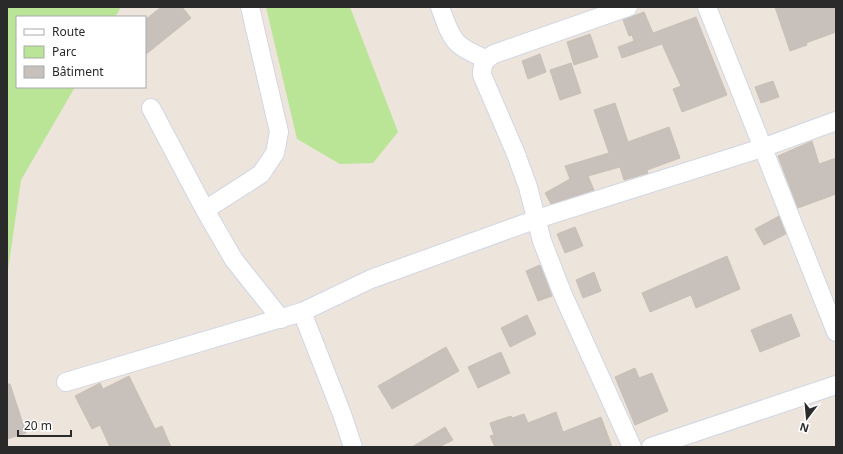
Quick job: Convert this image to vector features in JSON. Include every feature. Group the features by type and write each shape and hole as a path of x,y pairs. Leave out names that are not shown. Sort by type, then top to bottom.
{"street":[{"path":"205,210 261,174 275,153 279,132 250,7"},
{"path":"440,7 451,36 464,50 486,59"},
{"path":"628,7 494,54 486,59 482,66 482,75 516,154 528,187 542,242 563,295 632,447"},
{"path":"707,7 836,332"},
{"path":"151,108 205,210 234,260 281,319"},
{"path":"66,382 302,312 371,279 537,219 762,148 836,121"},
{"path":"302,312 342,414 353,447"},
{"path":"651,447 836,385"}],"green space":[{"path":"7,7 121,7 116,16 16,16 16,88 74,88 21,180 7,277"},
{"path":"266,7 350,7 398,132 373,163 340,164 297,139"}],"building":[{"path":"161,7 182,7 191,18 146,54 146,19"},
{"path":"775,7 836,7 836,32 806,43 807,45 790,51"},
{"path":"644,12 653,33 696,17 727,95 682,112 673,89 681,86 662,44 622,58 618,47 634,41 632,35 629,36 623,20"},
{"path":"590,34 598,57 574,65 567,42"},
{"path":"540,54 546,72 528,79 522,61"},
{"path":"571,63 581,93 560,100 550,70"},
{"path":"773,81 779,97 761,103 755,87"},
{"path":"615,103 628,142 669,127 680,158 647,170 648,173 624,180 620,167 588,176 594,190 551,204 545,193 570,179 565,166 609,153 594,110"},
{"path":"812,141 819,164 836,158 836,194 798,208 778,156"},
{"path":"779,216 786,234 764,245 755,229"},
{"path":"575,227 583,246 565,253 557,234"},
{"path":"727,256 740,289 696,308 691,295 650,312 642,293"},
{"path":"540,265 552,296 538,301 526,271"},
{"path":"594,272 601,291 583,298 576,280"},
{"path":"791,314 800,336 760,352 751,330"},
{"path":"527,315 536,334 510,347 501,328"},
{"path":"446,347 459,371 392,409 378,386"},
{"path":"501,352 510,373 478,388 468,367"},
{"path":"635,368 639,378 652,373 668,411 635,425 615,377"},
{"path":"129,376 155,429 162,426 171,447 110,447 100,425 92,429 75,396 100,383 103,389"},
{"path":"7,384 10,384 26,433 7,439"},
{"path":"556,412 563,432 601,417 612,447 495,447 490,436 494,435 490,423 511,416 512,418 524,414 528,423"},
{"path":"445,427 453,440 439,447 412,447"}]}
